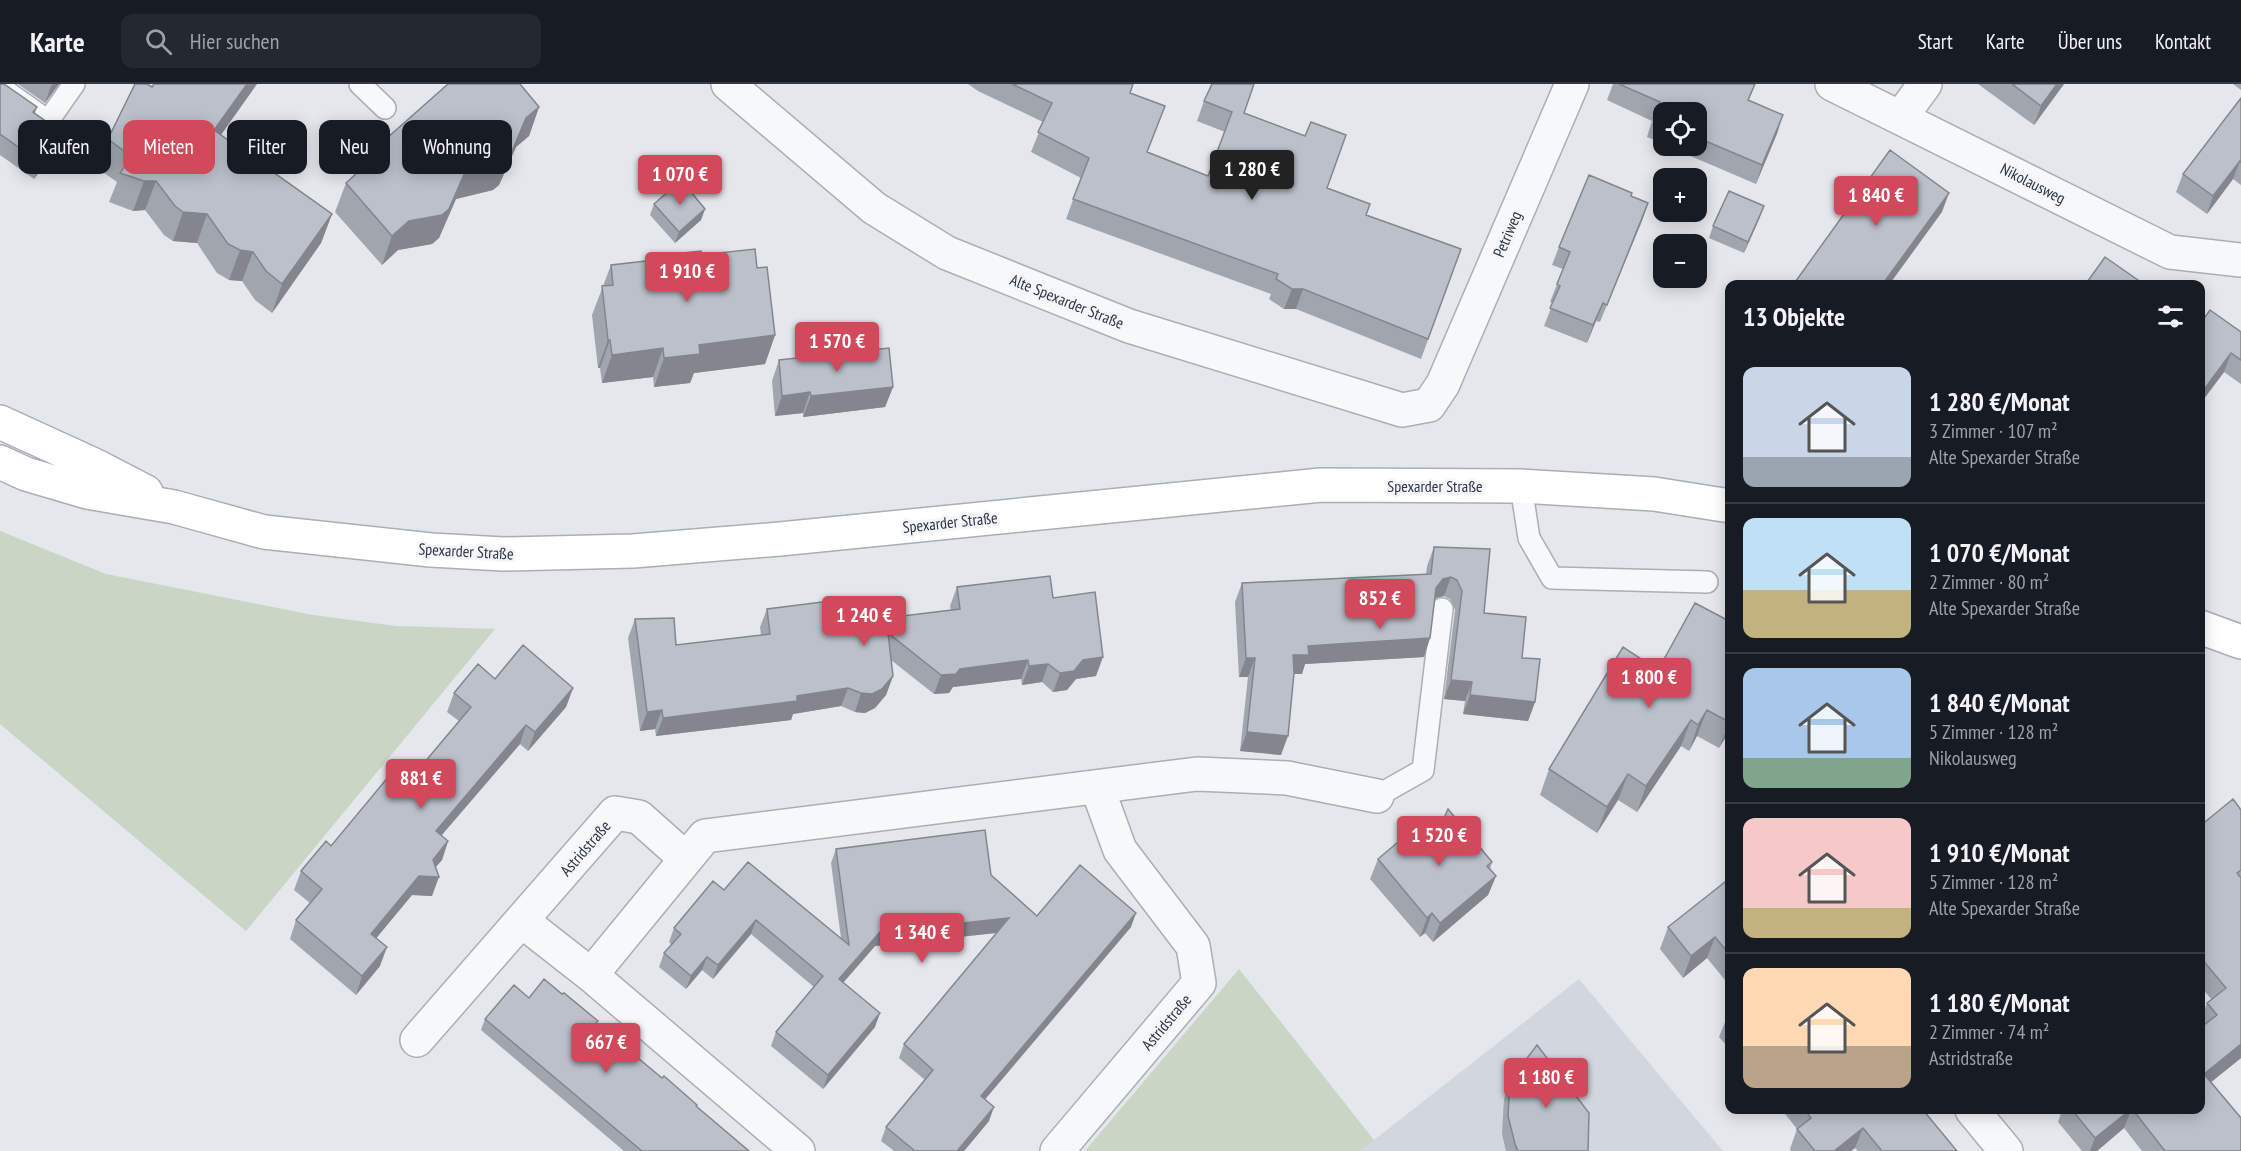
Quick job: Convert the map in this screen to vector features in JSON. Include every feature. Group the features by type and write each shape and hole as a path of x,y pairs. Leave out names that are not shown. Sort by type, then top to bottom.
{"main road":[{"name":"Spexarder Straße","path":"0,422 94,465 174,507"},
{"name":"Spexarder Straße","path":"0,462 26,474 87,492 174,507 264,532 431,550 503,554 633,551 780,539 1321,485 1521,486 1654,494 1725,505"},
{"path":"2205,629 2241,642"}],"street":[{"name":"Alte Spexarder Straße","path":"728,84 874,208 947,253 1129,326 1402,410 1429,405 1443,384"},
{"name":"Petriweg","path":"1443,384 1572,84"},
{"name":"Nikolausweg","path":"1832,84 2170,252 2241,260"},
{"path":"1901,117 1925,84"},
{"path":"591,975 705,836 1197,774 1287,777 1377,796"},
{"name":"Astridstraße","path":"1057,1151 1199,983 1193,946 1120,850 1097,787"},
{"name":"Astridstraße","path":"417,1041 615,813 639,816 685,858"},
{"path":"522,921 591,975 798,1151"},
{"path":"1987,1115 2006,1151"}],"lane":[{"path":"0,87 48,121 75,84"},
{"path":"360,84 385,108"},
{"path":"1521,486 1529,537 1552,578 1707,582"},
{"path":"1377,796 1423,770 1442,609"}],"shaded area":[{"path":"1579,979 1723,1151 1360,1151"}],"green space":[{"path":"0,531 106,574 313,615 396,626 495,629 246,931 0,724"},
{"path":"1239,969 1374,1140 1360,1151 1085,1151"}],"building":[{"path":"0,84 4,84 37,107 33,112 44,120 18,120 18,147 0,134"},
{"path":"135,84 147,84 152,87 154,84 247,84 215,129 215,120 123,120 123,150 111,141 111,133"},
{"path":"448,84 520,84 539,107 526,118 512,151 512,120 407,120"},
{"path":"1012,84 1133,84 1130,93 1165,106 1147,152 1208,176 1232,112 1204,101 1212,84 1254,84 1244,113 1305,136 1311,122 1346,135 1327,188 1370,204 1366,215 1461,249 1428,339 1303,289 1292,289 1276,279 1278,274 1073,199 1089,158 1038,132 1052,103"},
{"path":"1619,84 1755,84 1748,100 1783,115 1762,165 1707,142 1707,102 1660,102"},
{"path":"2012,84 2057,84 2041,106"},
{"path":"2241,98 2241,162 2213,196 2183,174"},
{"path":"402,125 402,174 464,174 449,209 442,215 409,221 392,236 346,183 356,174 390,174 390,135"},
{"path":"215,131 227,139 227,174 276,174 332,214 282,284 266,271 253,252 240,250 228,244 207,214 183,212 175,206 156,181 144,181 123,174 215,174"},
{"path":"1890,150 1949,193 1886,280 1797,280"},
{"path":"1589,175 1632,193 1631,196 1648,203 1607,305 1603,303 1593,325 1550,308 1560,286 1557,284 1570,252 1559,247"},
{"path":"681,180 705,209 679,232 654,204"},
{"path":"1729,191 1764,206 1748,242 1713,226"},
{"path":"755,249 757,268 767,267 775,335 699,345 700,354 664,358 663,348 612,355 610,340 608,340 602,286 613,285 611,265 664,259 664,255 701,251 701,255"},
{"path":"2105,257 2138,280 2089,280"},
{"path":"2210,310 2241,332 2241,360 2231,353 2205,388 2205,317"},
{"path":"889,348 893,387 811,396 810,392 782,396 779,360"},
{"path":"1434,547 1490,549 1484,613 1526,617 1522,658 1540,659 1535,702 1470,695 1472,682 1451,680 1462,591 1457,580 1451,577 1443,579 1436,588 1430,638 1308,646 1309,655 1293,655 1294,673 1288,736 1247,732 1255,658 1246,658 1242,583 1431,574"},
{"path":"1050,576 1053,598 1095,592 1103,657 1083,660 1074,671 1060,673 1048,664 1029,666 1028,660 960,669 956,674 941,675 888,633 893,676 882,689 872,694 848,688 797,696 797,701 663,718 662,710 647,712 635,619 674,618 676,645 770,634 767,609 862,597 864,616 885,614 886,618 960,609 957,587"},
{"path":"1695,603 1725,619 1725,720 1707,710 1698,725 1691,720 1646,786 1628,774 1607,807 1549,769 1623,647 1658,670"},
{"path":"523,645 573,688 535,732 526,725 436,831 448,841 433,860 439,877 419,876 371,934 387,947 362,976 296,920 322,889 301,871 326,841 331,846 394,770 408,782 471,707 454,693 478,664 495,679"},
{"path":"2233,799 2241,810 2241,870 2237,873 2241,878 2241,1044 2205,1073 2205,1024 2217,1015 2207,1003 2226,988 2205,963 2205,822"},
{"path":"1448,809 1492,862 1487,866 1496,876 1440,923 1432,913 1427,918 1378,859 1424,820 1437,835"},
{"path":"985,830 991,875 1037,916 1080,865 1136,913 981,1096 994,1107 957,1151 915,1151 886,1127 933,1070 904,1044 1009,918 880,932 839,979 880,1013 828,1075 776,1032 823,976 756,920 718,965 707,957 691,976 664,953 681,934 674,928 713,881 724,890 748,862 849,945 836,849"},
{"path":"1725,882 1725,949 1715,937 1691,956 1668,927"},
{"path":"544,979 598,1021 596,1023 662,1078 664,1076 749,1151 642,1151 485,1019 514,985 529,998"},
{"path":"1537,1045 1589,1113 1588,1151 1518,1151 1508,1116 1510,1081"},
{"path":"2205,1075 2241,1118 2241,1151 2165,1151 2136,1114 2205,1114"},
{"path":"1808,1114 1926,1114 1957,1151 1882,1151 1863,1128 1834,1151 1815,1151 1797,1129 1811,1118"},
{"path":"2075,1114 2125,1114 2095,1138"}]}
